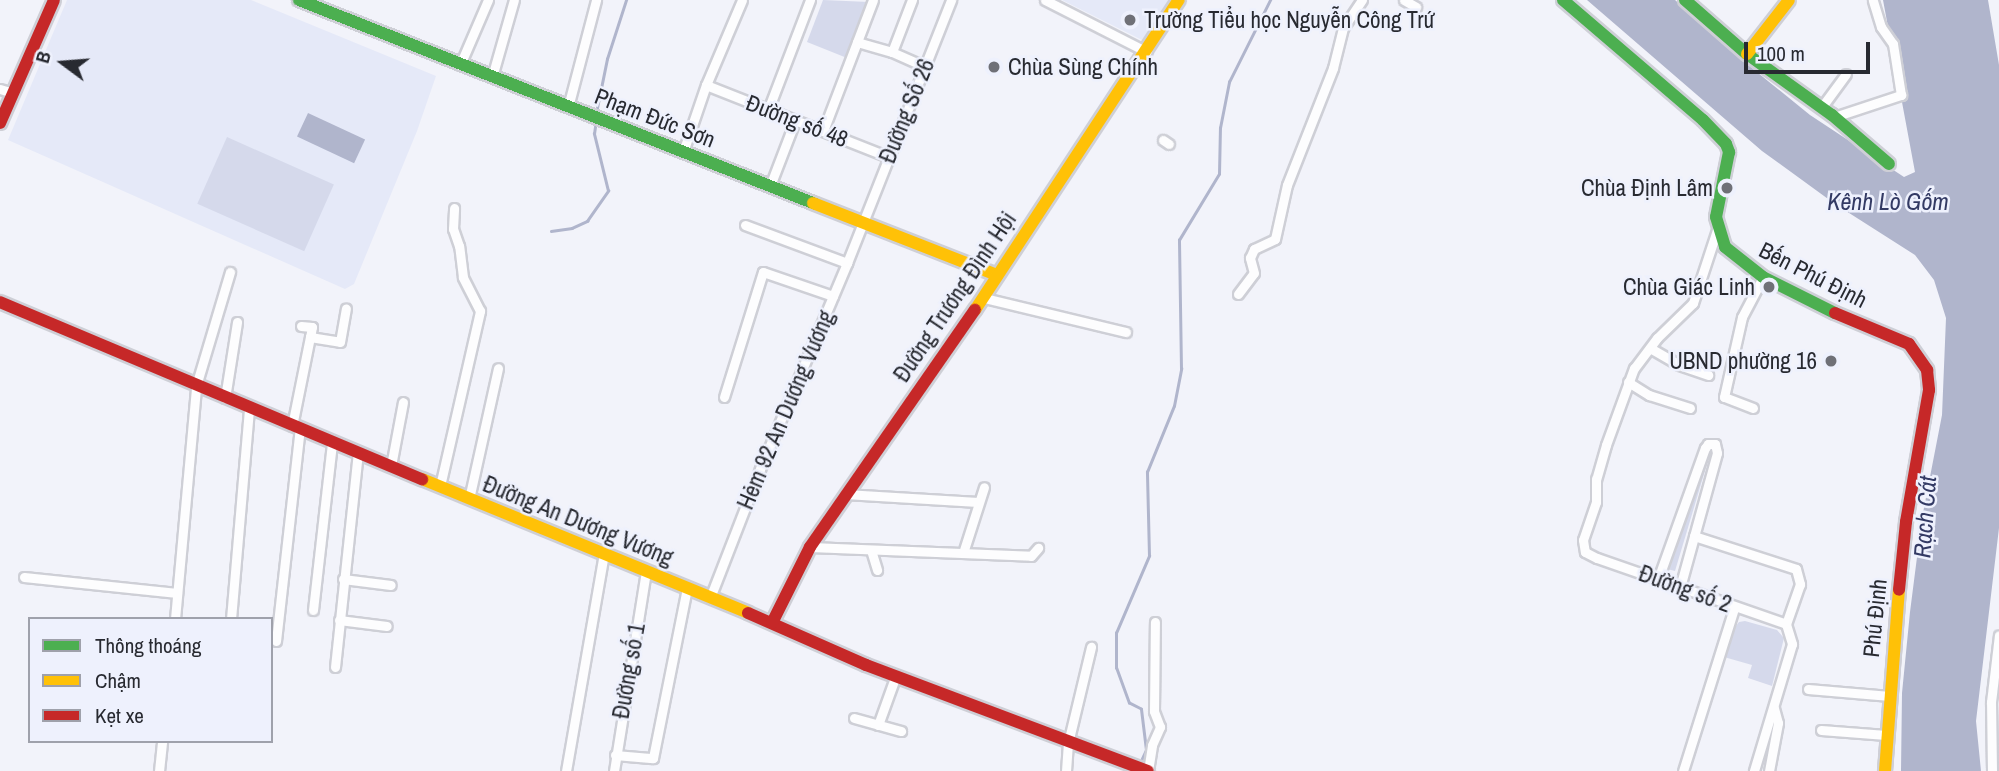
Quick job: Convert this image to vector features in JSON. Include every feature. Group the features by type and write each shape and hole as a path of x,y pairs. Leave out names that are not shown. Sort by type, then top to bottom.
{"street":[{"path":"0,123 6,91 54,0"},
{"path":"460,65 488,0"},
{"path":"492,77 514,0"},
{"path":"568,107 596,0"},
{"path":"682,152 706,85 742,0"},
{"path":"768,110 810,0"},
{"path":"823,131 873,0"},
{"path":"892,52 912,0"},
{"name":"Đường Số 26","path":"863,223 951,0"},
{"path":"1045,0 1147,52"},
{"name":"Đường Trương Đình Hội","path":"772,623 810,547 984,298 1180,0"},
{"path":"1238,294 1254,273 1250,258 1254,249 1275,239 1287,185 1333,68 1343,28 1362,0"},
{"path":"1404,0 1416,8"},
{"path":"1563,0 1703,120 1726,144 1728,152 1716,217 1717,230 1693,303 1650,348 1628,382 1650,394 1690,408"},
{"path":"1748,54 1789,0"},
{"path":"1834,117 1901,95 1893,44 1881,27 1873,0"},
{"name":"Phạm Đức Sơn","path":"308,2 460,65 997,275"},
{"path":"1691,2 1748,54 1834,117 1889,164"},
{"path":"858,43 892,52 925,66"},
{"path":"1821,108 1846,75"},
{"name":"Đường số 48","path":"706,85 889,157"},
{"name":"Đường số 48","path":"770,186 795,121"},
{"path":"440,486 480,311 463,277 459,246 453,229 454,208"},
{"name":"Hẻm 92 An Dương Vương","path":"710,598 760,469 863,223"},
{"path":"745,225 847,263"},
{"name":"Bến Phú Định","path":"1717,230 1725,247 1763,277 1828,310 1909,344 1927,370 1930,390 1914,469"},
{"path":"175,617 196,386 230,272"},
{"path":"723,397 763,272 833,296"},
{"path":"1753,408 1724,397 1742,317 1763,277"},
{"path":"984,298 1126,332"},
{"name":"Đường An Dương Vương","path":"0,302 196,386 772,623 866,665 1147,771"},
{"path":"310,337 340,342 346,309"},
{"path":"225,398 237,322"},
{"path":"276,641 296,427 312,327 301,326"},
{"path":"1650,348 1679,365 1708,375"},
{"path":"469,499 498,368"},
{"name":"Đường số 2","path":"1628,382 1597,479 1596,502 1583,540 1585,552 1734,608 1786,624"},
{"path":"391,466 403,402"},
{"path":"231,617 249,408"},
{"path":"313,610 332,442"},
{"path":"1658,579 1705,449 1711,443 1717,447 1717,453 1680,587"},
{"path":"335,667 358,452"},
{"name":"Phú Định","path":"1885,771 1894,635 1914,469"},
{"path":"963,552 984,486"},
{"path":"845,494 978,502"},
{"path":"1694,536 1796,569 1800,584 1786,624 1791,644 1754,771"},
{"path":"810,547 1035,552"},
{"path":"872,550 877,570"},
{"path":"566,771 604,554"},
{"name":"Đường số 1","path":"614,771 646,571"},
{"path":"24,577 177,593"},
{"path":"343,579 391,585"},
{"path":"615,755 653,758 687,588"},
{"path":"1683,771 1734,608"},
{"path":"339,620 387,626"},
{"path":"1147,771 1152,745 1160,727 1154,711 1155,622"},
{"path":"1992,771 1990,733 1999,635"},
{"path":"1066,771 1068,743 1091,647"},
{"path":"878,725 896,675"},
{"path":"1808,689 1890,696"},
{"path":"1769,771 1778,723 1774,707"},
{"path":"854,718 901,731"},
{"path":"1821,730 1886,735"},
{"path":"159,771 162,743"}],"shaded area":[{"path":"67,0 251,0 436,76 417,131 354,284 345,289 8,140"},
{"path":"823,0 869,2 847,58 807,42"},
{"name":"Trường Tiểu học Nguyễn Công Trứ","path":"1062,0 1170,0 1144,41"},
{"path":"227,137 334,185 304,251 197,204"},
{"path":"1707,450 1710,454 1675,571 1667,569 1665,567"},
{"path":"1745,621 1777,630 1784,638 1772,686 1748,678 1752,665 1724,657 1732,631 1739,622"}],"water":[{"path":"1587,0 1675,0 1742,60 1810,115 1904,177 1915,172 1883,0 1988,0 1999,65 1999,528 1976,721 1981,771 1901,771 1902,693 1910,612 1922,518 1942,415 1946,318 1934,280 1915,255 1835,204 1762,151"},
{"path":"308,113 365,140 354,163 297,137"}],"waterway":[{"path":"596,113 607,59 626,0"},
{"path":"1139,765 1146,750 1141,709 1129,703 1116,668 1116,633 1149,556 1147,472 1174,406 1181,369 1179,240 1219,174 1220,128 1229,82 1270,0"},
{"path":"551,231 572,228 587,221 608,191 594,134 596,120"}],"traffic: fast":[{"path":"299,0 813,203"},
{"path":"1563,0 1703,120 1726,144 1729,152 1716,217 1725,247 1763,277 1835,313"},
{"path":"1685,0 1747,54 1832,115 1889,164"}],"traffic: slow":[{"path":"975,310 1179,0"},
{"path":"1747,54 1789,0"},
{"path":"813,203 997,275"},
{"path":"422,479 748,613"},
{"path":"1885,771 1899,590"}],"traffic: jam":[{"path":"0,123 54,0"},
{"path":"0,302 422,479"},
{"path":"772,623 810,547 975,310"},
{"path":"1835,313 1909,344 1927,370 1929,390 1906,522 1899,590"},
{"path":"748,613 866,665 1148,771"}],"place":[{"name":"Trường Tiểu học Nguyễn Công Trứ","path":"1130,20"},
{"name":"Chùa Sùng Chính","path":"994,67"},
{"name":"Chùa Định Lâm","path":"1727,188"},
{"name":"Chùa Giác Linh","path":"1769,287"},
{"name":"UBND phường 16","path":"1831,361"}],"water label":[{"name":"Kênh Lò Gốm","path":"1888,202"},
{"name":"Rạch Cát","path":"1925,517"}]}
